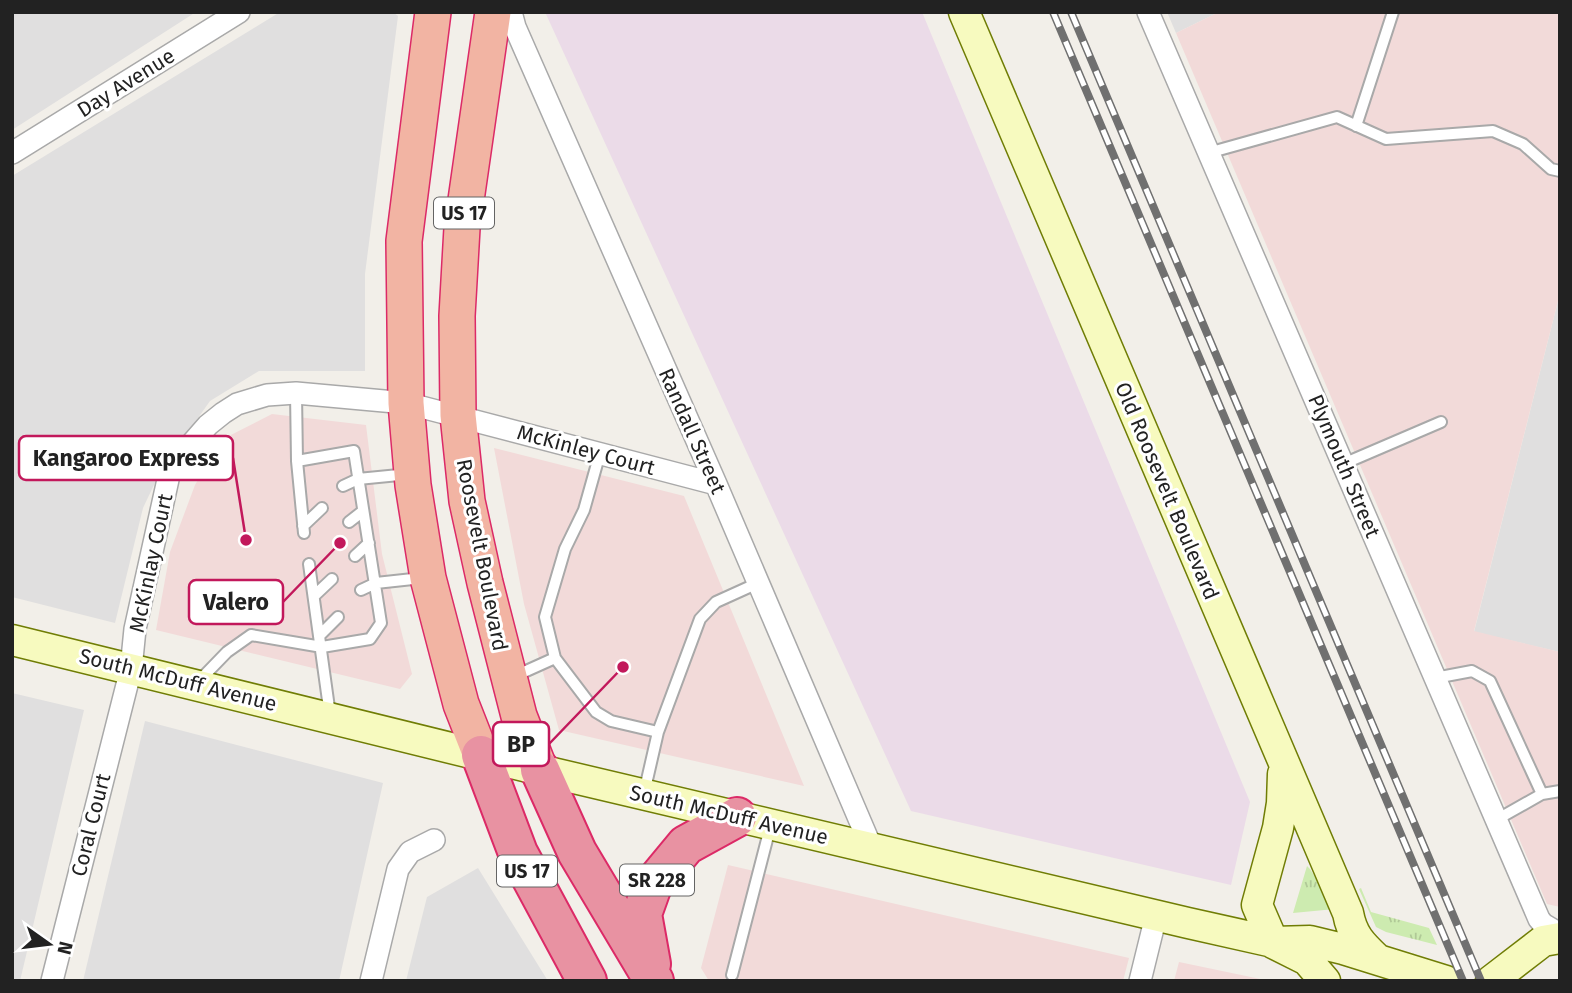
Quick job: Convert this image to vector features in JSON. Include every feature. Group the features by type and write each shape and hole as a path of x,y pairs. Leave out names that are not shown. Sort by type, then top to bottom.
{"highway":[{"name":"Roosevelt Boulevard","path":"493,12 462,228 457,316 458,415 467,501 519,716 540,770 577,852 654,981"},
{"name":"US 17","path":"426,22 404,241 406,404 412,474 428,578 461,704 518,853 587,981"},
{"name":"SR 228","path":"654,981 642,915 652,886 686,845 754,821"}],"main road":[{"name":"Old Roosevelt Boulevard","path":"964,12 1348,914 1351,929 1357,941 1381,962"},
{"name":"South McDuff Avenue","path":"12,640 540,770 1156,916 1273,942 1310,942 1343,949 1446,981"},
{"path":"1283,765 1283,803 1256,905 1273,942 1307,960 1325,981"},
{"path":"1491,981 1543,941 1553,930"}],"street":[{"name":"Day Avenue","path":"12,153 239,12"},
{"name":"Randall Street","path":"511,12 515,27 716,484 872,849"},
{"name":"Plymouth Street","path":"1148,12 1496,820 1553,930"},
{"name":"McKinlay Court","path":"131,669 135,629 169,475 180,457 208,425 237,404 267,395 296,393 406,404"},
{"name":"McKinley Court","path":"406,404 458,415 716,484"},
{"name":"Coral Court","path":"52,981 131,669"},
{"path":"372,981 398,869 410,852 434,840"},
{"path":"1140,981 1156,916"}],"lane":[{"path":"1356,125 1393,12"},
{"path":"1208,153 1337,117 1385,139 1493,131 1522,144 1551,169 1560,171"},
{"path":"296,393 297,461 303,529 322,508"},
{"path":"1343,464 1441,422"},
{"path":"196,685 227,652 251,635 321,641 370,639 381,624 354,452 297,461"},
{"path":"600,453 584,510 565,549 545,617 555,658 596,712 611,721 658,732"},
{"path":"343,486 358,479 412,474"},
{"path":"349,523 363,511"},
{"path":"355,556 369,543"},
{"path":"311,565 330,718"},
{"path":"361,590 376,583 428,578"},
{"path":"314,596 332,579"},
{"path":"644,795 658,732 700,619 716,602 758,583"},
{"path":"321,641 338,617"},
{"path":"509,678 555,658"},
{"path":"1435,678 1472,671 1490,681 1542,794"},
{"path":"1496,820 1542,794 1560,791"},
{"path":"732,975 754,821"}],"shaded area":[{"path":"12,12 196,12 12,130"},
{"path":"280,12 393,12 398,16 365,274 365,371 259,371 210,401 161,470 143,508 115,623 12,597 12,176"},
{"path":"545,12 922,12 1250,802 1231,885 911,811"},
{"path":"1167,12 1219,12 1176,33"},
{"path":"1219,12 1560,12 1560,293 1474,631 1560,652 1560,907 1547,904 1176,33"},
{"path":"1560,293 1560,652 1474,632"},
{"path":"272,414 366,425 382,554 412,674 400,689 156,630 170,552 195,485 221,440"},
{"path":"494,448 684,496 804,786 559,730 524,604"},
{"path":"12,693 84,710 20,981 12,981"},
{"path":"145,721 383,783 339,981 83,981"},
{"path":"728,865 1129,958 1123,981 709,981 701,968"},
{"path":"478,868 548,981 406,981 427,897"},
{"path":"1179,962 1270,981 1174,981"}],"green space":[{"path":"1307,866 1310,869 1335,909 1293,913"},
{"path":"1361,888 1371,912 1429,928 1437,945 1376,927 1359,889"}],"railway":[{"path":"1053,12 1463,981"},
{"path":"1071,12 1481,981"}],"place":[{"name":"Kangaroo Express","path":"246,540"},
{"name":"Valero","path":"340,543"},
{"name":"BP","path":"623,667"}]}
